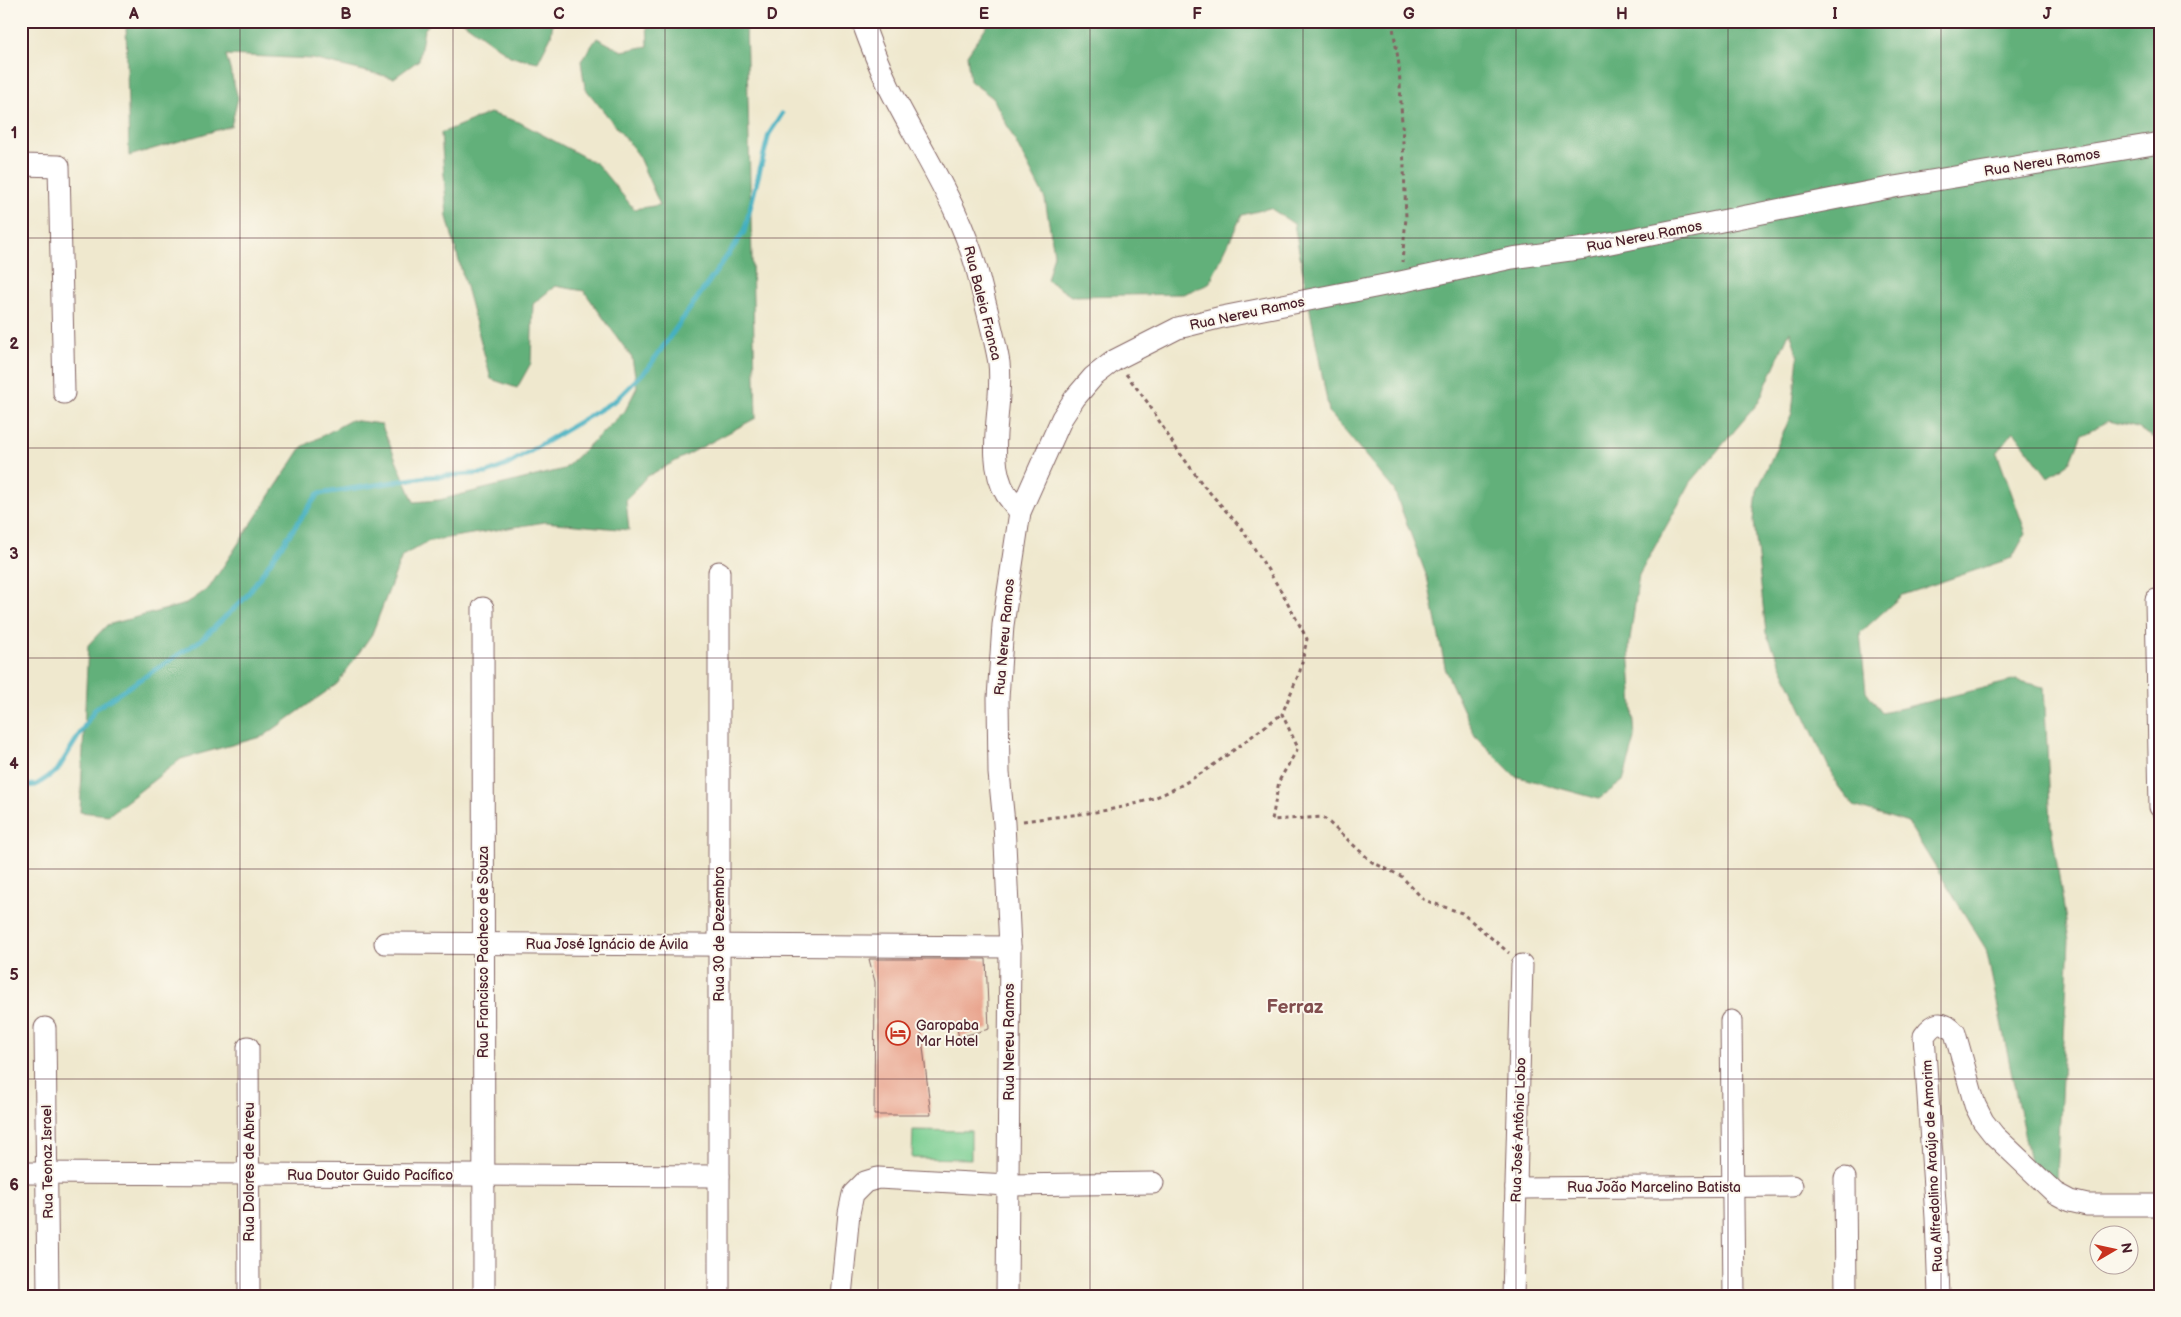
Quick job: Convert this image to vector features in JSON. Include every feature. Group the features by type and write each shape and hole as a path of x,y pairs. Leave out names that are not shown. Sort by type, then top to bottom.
{"street":[{"name":"Rua Baleia Franca","path":"862,21 889,87 942,183 966,234 981,283 999,364 999,397 995,444 998,466 1005,493 1020,512"},
{"name":"Rua Nereu Ramos","path":"1007,1296 1010,947 1004,823 999,773 998,698 1003,624 1020,512 1062,418 1075,398 1093,377 1115,360 1178,328 1196,323 1512,258 1585,248 1894,187 2160,143"},
{"path":"21,165 59,166 64,393"},
{"name":"Rua 30 de Dezembro","path":"719,572 719,1296"},
{"path":"2156,600 2160,807"},
{"name":"Rua Francisco Pacheco de Souza","path":"483,608 484,1296"},
{"name":"Rua José Ignácio de Ávila","path":"385,943 1010,947"},
{"name":"Rua José Antônio Lobo","path":"1513,1296 1522,965"},
{"path":"1730,1021 1734,1296"},
{"name":"Rua Alfredolino Araújo de Amorim","path":"1939,1296 1935,1192 1930,1150 1924,1036 1932,1026 1940,1023 1949,1026 1955,1033 1975,1104 1982,1121 1994,1135 2055,1192 2070,1201 2087,1205 2160,1205"},
{"name":"Rua Teonaz Israel","path":"45,1028 48,1296"},
{"name":"Rua Dolores de Abreu","path":"248,1048 249,1296"},
{"name":"Rua Doutor Guido Pacífico","path":"21,1173 719,1176"},
{"path":"841,1296 849,1213 853,1194 865,1182 878,1178 1008,1185 1154,1183"},
{"path":"1845,1178 1846,1296"},
{"name":"Rua João Marcelino Batista","path":"1516,1188 1792,1186"}],"path":[{"path":"1392,21 1399,65 1406,218 1400,282"},
{"path":"1004,823 1126,806 1171,791 1232,753 1282,714 1300,671 1307,638 1283,594 1242,529 1203,485 1174,445 1148,403 1115,360"},
{"path":"1282,714 1298,748 1279,781 1272,820 1323,817 1372,862 1401,876 1424,900 1462,913 1522,965"}],"green space":[{"path":"126,21 432,21 424,30 419,60 394,78 312,59 226,55 238,98 231,126 129,156"},
{"path":"462,21 553,21 551,36 538,62 510,56"},
{"path":"647,21 746,21 756,418 646,477 626,500 629,530 545,522 429,541 402,556 372,634 337,684 264,736 181,759 109,815 80,812 88,645 107,625 186,604 209,588 302,447 351,420 381,424 414,502 439,500 564,469 625,411 637,387 632,358 584,291 555,286 533,304 531,363 517,388 491,379 447,217 441,133 490,113 519,122 597,164 634,209 660,205 637,153 585,88 581,61 597,38 622,51 648,46"},
{"path":"990,21 2160,21 2160,441 2137,428 2109,421 2082,434 2071,461 2048,477 2014,431 1997,453 2026,533 2012,558 1902,595 1860,633 1866,691 1882,713 2016,680 2044,687 2051,826 2069,940 2057,1178 2032,1172 1986,949 1908,823 1854,806 1837,785 1766,633 1754,521 1757,491 1792,413 1798,356 1790,331 1758,403 1691,482 1639,575 1629,647 1635,739 1623,781 1599,799 1515,776 1475,736 1446,672 1427,577 1394,490 1329,412 1294,224 1270,208 1242,215 1209,284 1183,294 1071,296 1047,280 1054,254 1045,199 993,98 970,81 967,55"},
{"path":"913,1130 971,1131 971,1159 912,1158"}],"building":[{"name":"Garopaba Mar Hotel","path":"869,959 986,959 989,1029 959,1037 955,1022 921,1030 931,1115 874,1115 875,982"}],"waterway":[{"path":"21,786 36,785 57,771 95,709 201,640 245,598 318,494 426,477 487,473 507,465 616,400 648,368 744,232 769,134 782,114"}],"place":[{"name":"Garopaba Mar Hotel","path":"898,1033"}],"district":[{"name":"Ferraz","path":"1295,1006"}]}
